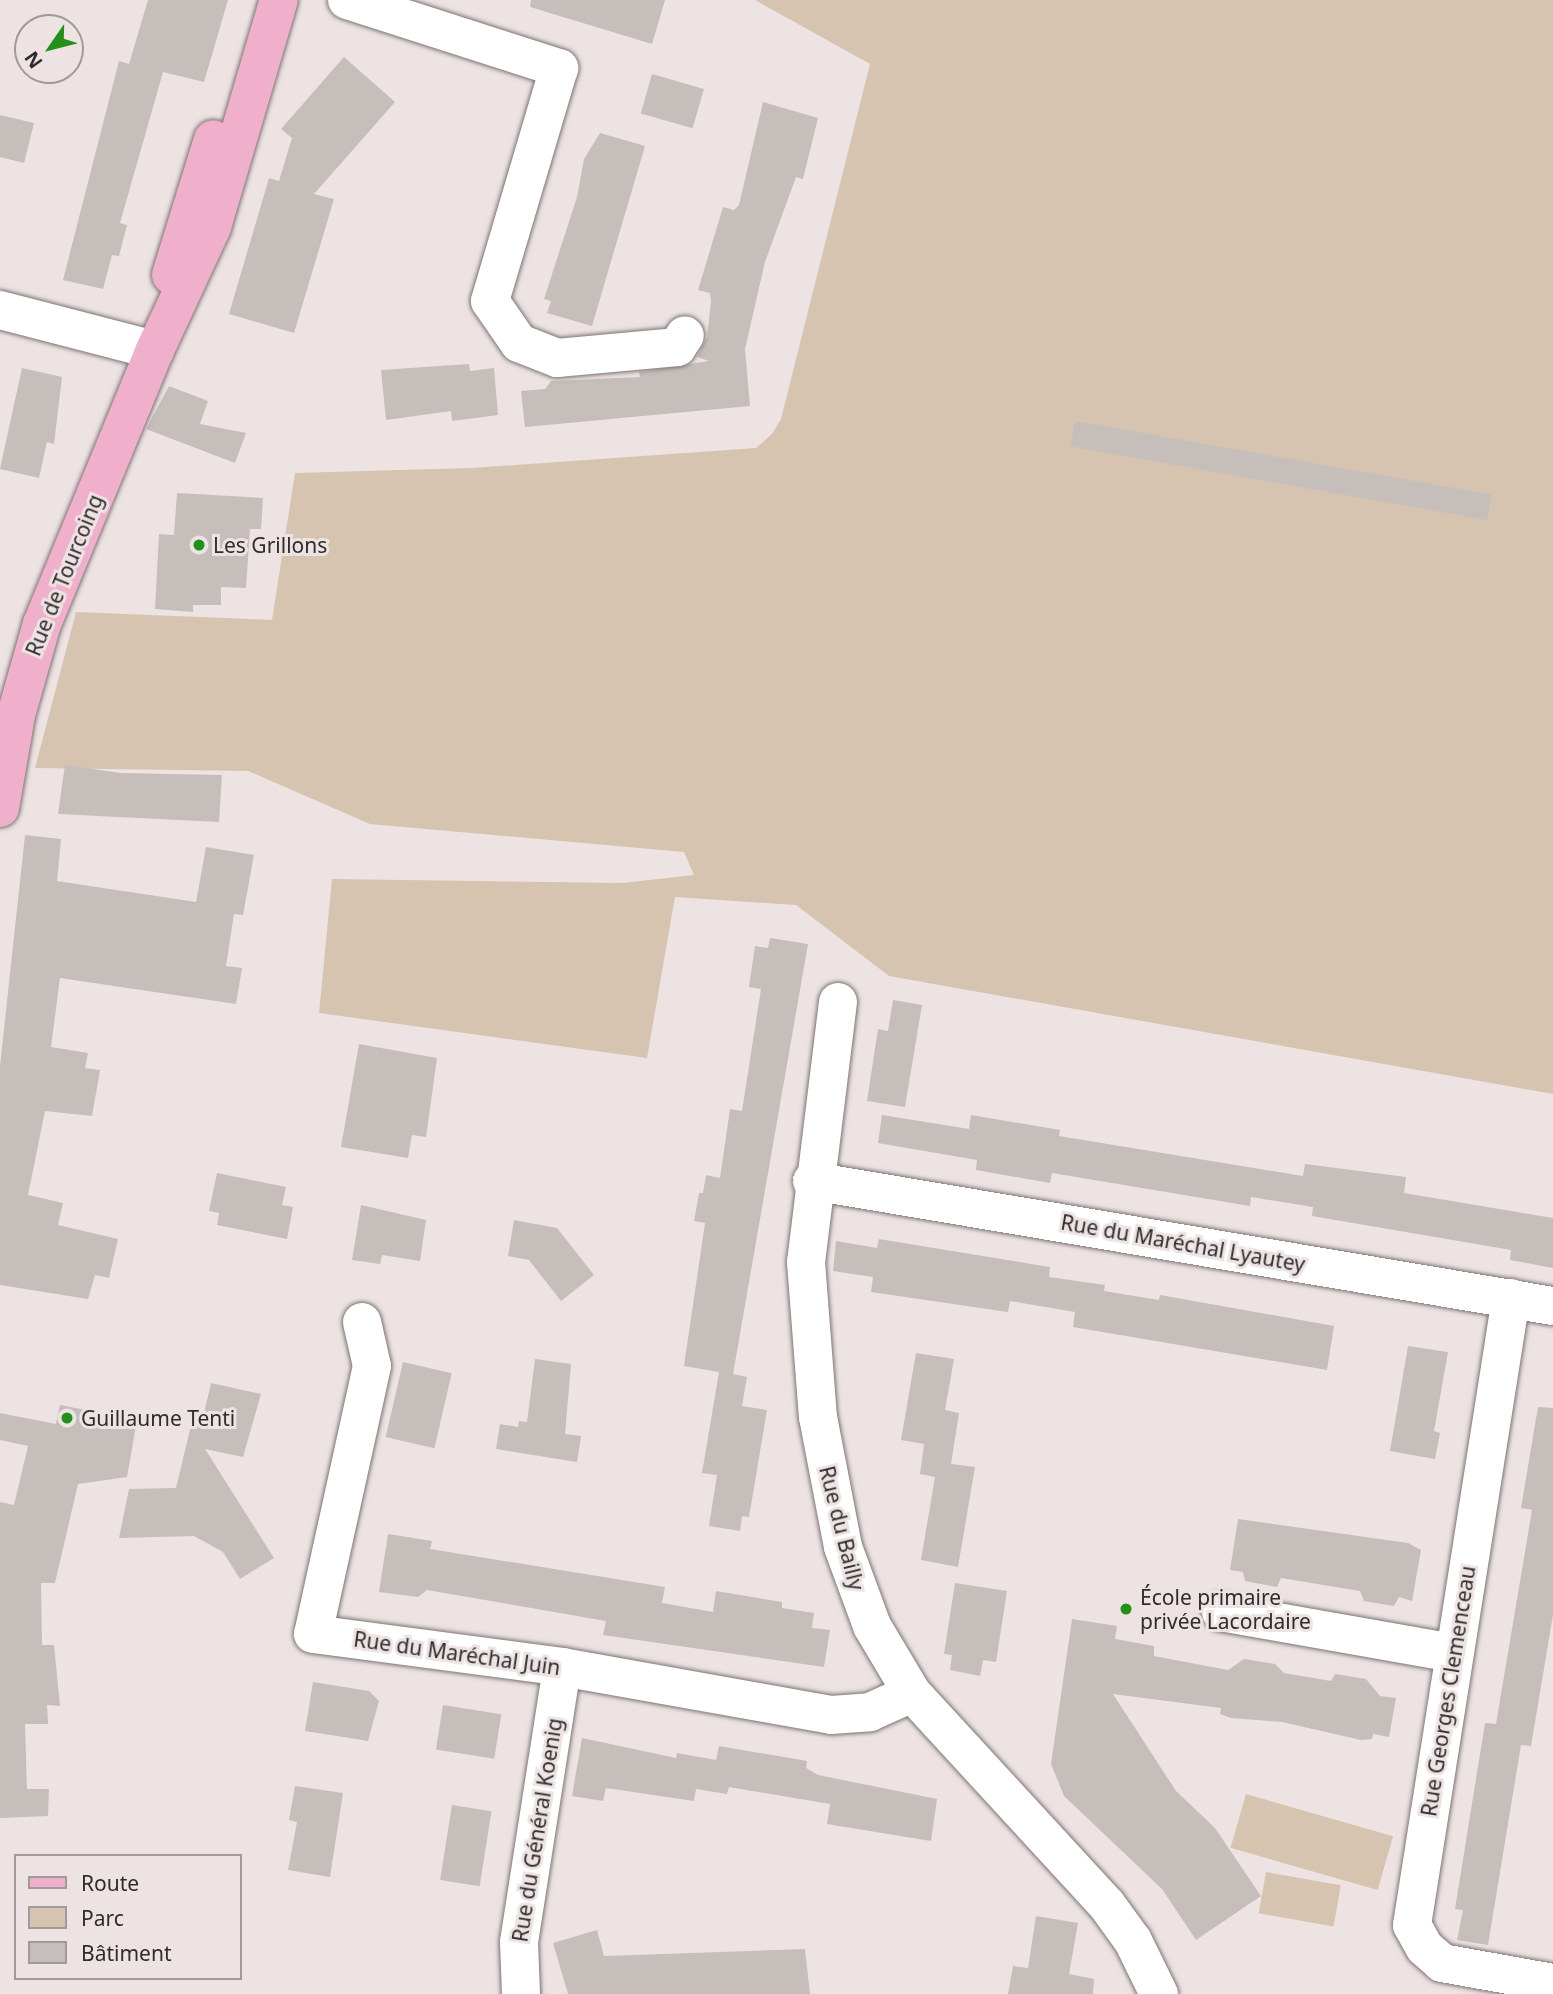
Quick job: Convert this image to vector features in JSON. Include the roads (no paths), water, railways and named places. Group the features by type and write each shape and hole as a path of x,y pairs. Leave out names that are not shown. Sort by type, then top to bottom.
{"main road":[{"name":"Rue de Tourcoing","path":"155,350 189,207 258,0"},
{"name":"Rue de Tourcoing","path":"0,808 16,715 42,624 155,350 212,227 279,0"}],"street":[{"path":"347,0 559,68 490,302 509,334 529,351 556,358 677,347 685,335"},
{"path":"5,308 155,350"},
{"name":"Rue du Bailly","path":"838,1002 812,1181 807,1239 810,1329 834,1509 860,1599 912,1693 1107,1905 1133,1941 1159,1994"},
{"name":"Rue du Maréchal Lyautey","path":"812,1181 1553,1306"},
{"name":"Rue Georges Clemenceau","path":"1511,1298 1412,1925 1425,1948 1443,1962 1553,1983"},
{"name":"Rue du Maréchal Juin","path":"362,1322 372,1366 313,1634 562,1667 831,1715 870,1712 912,1693"},
{"path":"1221,1612 1454,1653"},
{"name":"Rue du Général Koenig","path":"522,1994 519,1942 562,1667"}],"place":[{"name":"Les Grillons","path":"199,545"},
{"name":"Guillaume Tenti","path":"67,1418"},
{"name":"École primaire privée Lacordaire","path":"1126,1609"}]}
